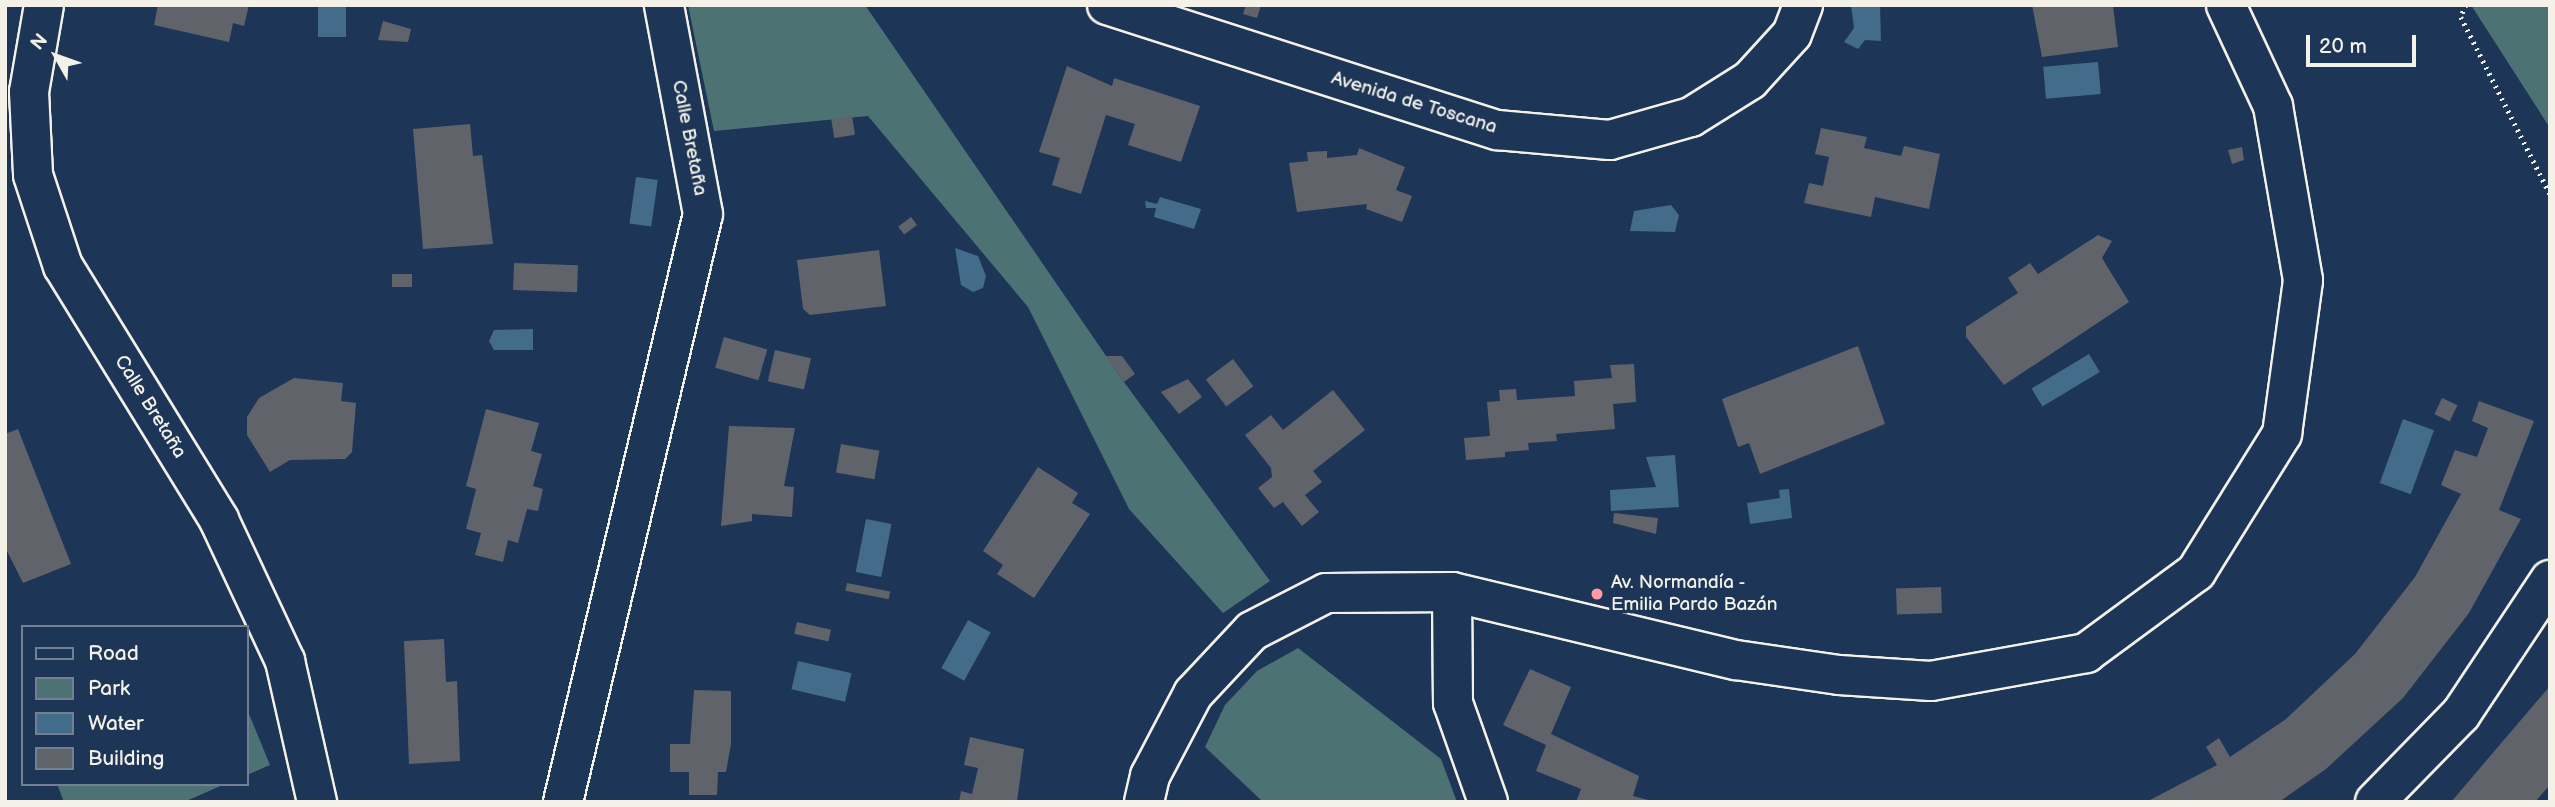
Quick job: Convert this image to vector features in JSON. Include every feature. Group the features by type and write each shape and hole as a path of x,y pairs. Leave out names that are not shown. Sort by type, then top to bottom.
{"street":[{"name":"Calle Bretaña","path":"44,5 29,92 33,174 63,266 219,520 285,661 317,802"},
{"name":"Calle Bretaña","path":"563,802 703,214 664,5"},
{"name":"Avenida de Toscana","path":"1107,5 1497,130 1610,140 1691,117 1750,79 1792,34 1803,5"},
{"path":"1144,802 1150,776 1193,694 1252,631 1326,593 1452,592 1736,660 1931,681 2086,653 2196,572 2282,434 2303,280 2273,106 2226,5"},
{"path":"2375,802 2461,714 2550,580"},
{"path":"1452,592 1453,703 1488,802"}],"path":[{"path":"2466,5 2461,18 2550,194"}],"green space":[{"path":"688,5 865,5 1124,382 1270,581 1223,613 1129,509 1028,307 868,116 714,131"},
{"path":"2471,5 2550,5 2550,128"},
{"path":"1298,648 1441,759 1457,802 1263,802 1205,747 1225,705 1257,671"},
{"path":"248,711 270,765 248,775"},
{"path":"58,786 220,786 184,802 64,802"}],"water":[{"path":"318,5 346,5 346,37 318,37"},
{"path":"1851,5 1880,5 1881,41 1865,40 1858,49 1844,42 1854,28"},
{"path":"2098,62 2101,94 2046,99 2043,67"},
{"path":"636,177 658,180 651,227 629,224"},
{"path":"1160,197 1201,209 1194,229 1154,217 1156,208 1146,208 1145,201 1157,204"},
{"path":"1671,205 1679,215 1675,232 1630,231 1634,211"},
{"path":"955,248 978,256 986,276 983,288 973,292 961,285"},
{"path":"533,329 533,350 494,350 489,341 494,330"},
{"path":"2089,354 2100,372 2042,407 2032,389"},
{"path":"2403,419 2434,430 2411,494 2380,483"},
{"path":"1675,455 1679,507 1611,511 1610,490 1656,487 1646,457"},
{"path":"1789,489 1792,518 1750,524 1747,503 1780,498 1779,490"},
{"path":"866,519 892,524 881,577 856,572"},
{"path":"968,620 991,633 964,681 941,668"},
{"path":"798,661 852,673 845,702 791,689"}],"building":[{"path":"158,5 249,5 244,26 233,23 229,42 154,25"},
{"path":"1246,5 1261,5 1257,18 1243,14"},
{"path":"2032,5 2113,5 2118,47 2042,57"},
{"path":"383,21 411,29 408,42 378,40"},
{"path":"1067,66 1112,86 1114,78 1200,106 1181,162 1128,145 1135,124 1106,115 1081,194 1052,185 1060,158 1039,152"},
{"path":"852,116 855,135 834,138 831,119"},
{"path":"470,124 473,156 482,155 493,244 423,249 413,129"},
{"path":"1821,128 1867,137 1864,148 1901,156 1904,146 1940,154 1929,209 1875,197 1871,217 1804,203 1809,183 1823,186 1829,157 1815,154"},
{"path":"2242,147 2244,160 2232,164 2228,150"},
{"path":"1359,148 1405,167 1396,190 1412,196 1402,222 1366,209 1367,204 1297,212 1289,163 1308,161 1307,152 1327,151 1327,158 1357,155"},
{"path":"911,217 917,225 904,235 898,227"},
{"path":"2098,235 2112,241 2102,258 2129,302 2004,385 1966,337 1966,327 2018,293 2008,278 2030,263 2038,274"},
{"path":"879,250 886,306 810,315 803,309 797,260"},
{"path":"514,263 578,265 577,292 513,290"},
{"path":"392,274 412,274 412,287 392,287"},
{"path":"724,337 767,349 758,380 715,368"},
{"path":"1858,346 1885,424 1760,474 1749,443 1738,447 1722,399"},
{"path":"775,350 811,358 804,390 768,381"},
{"path":"1106,356 1122,356 1135,374 1124,382"},
{"path":"1233,359 1253,386 1226,407 1206,379"},
{"path":"1634,364 1636,402 1613,404 1615,429 1556,434 1557,441 1528,443 1529,450 1505,452 1505,457 1466,460 1464,438 1490,436 1487,402 1500,401 1499,390 1516,389 1517,400 1575,396 1574,381 1612,378 1610,365"},
{"path":"294,378 343,383 341,401 356,403 352,452 345,459 290,460 270,472 247,435 247,417 259,398"},
{"path":"1188,379 1202,397 1179,414 1161,392"},
{"path":"1333,390 1365,430 1313,471 1322,482 1305,495 1319,512 1302,526 1283,502 1274,508 1258,488 1272,477 1271,468 1245,435 1271,415 1283,430"},
{"path":"2442,398 2457,405 2450,421 2434,414"},
{"path":"2479,401 2534,421 2499,510 2521,519 2469,613 2403,698 2326,769 2279,802 2146,802 2217,765 2206,747 2219,738 2230,757 2286,719 2355,654 2415,577 2461,494 2441,485 2455,450 2477,457 2488,428 2472,421"},
{"path":"486,409 539,423 531,451 542,454 533,486 543,489 538,511 527,509 518,543 508,540 503,562 475,555 481,533 466,529 476,489 466,486"},
{"path":"729,426 795,428 784,486 794,487 792,517 752,514 752,521 721,526"},
{"path":"18,429 71,564 23,583 5,547 5,434"},
{"path":"841,444 879,451 874,479 836,473"},
{"path":"1038,467 1078,493 1072,503 1090,514 1034,598 997,574 1003,565 983,551"},
{"path":"1614,513 1658,518 1656,534 1613,523"},
{"path":"847,583 890,591 889,599 845,591"},
{"path":"1941,587 1942,613 1897,615 1896,589"},
{"path":"797,622 831,630 828,642 794,634"},
{"path":"444,639 446,682 457,681 460,761 409,764 404,641"},
{"path":"1530,669 1571,687 1551,734 1639,776 1633,796 1656,802 1576,802 1581,789 1536,771 1546,745 1503,725"},
{"path":"2550,686 2550,785 2535,802 2451,802"},
{"path":"694,690 731,691 731,744 726,772 718,772 717,795 689,795 689,772 670,772 670,744 690,744"},
{"path":"970,737 1024,749 1017,802 959,802 961,791 972,794 978,768 964,765"}],"place":[{"name":"Av. Normandía - Emilia Pardo Bazán","path":"1597,594"}]}
